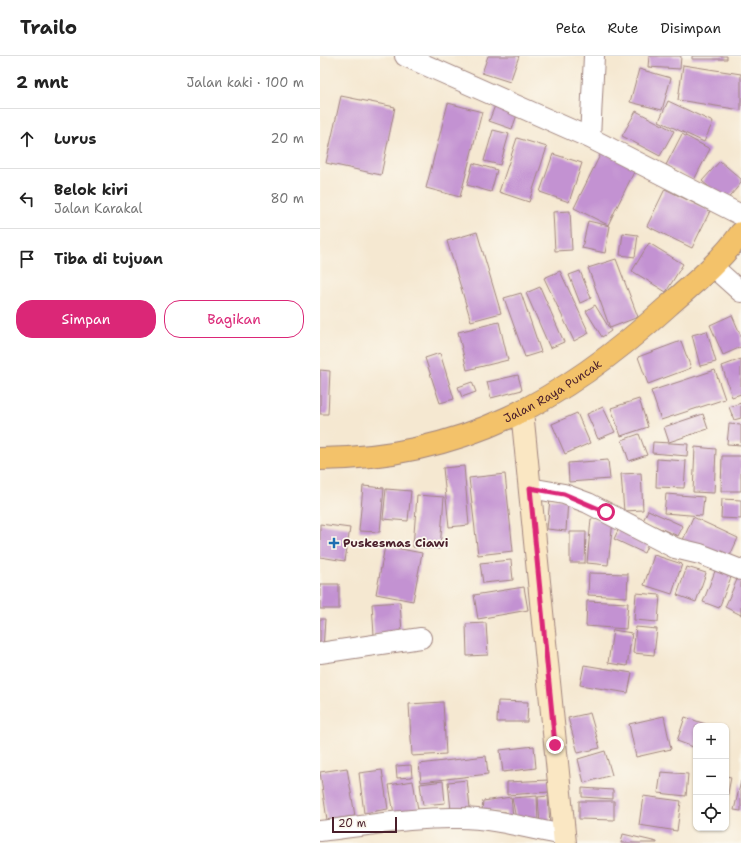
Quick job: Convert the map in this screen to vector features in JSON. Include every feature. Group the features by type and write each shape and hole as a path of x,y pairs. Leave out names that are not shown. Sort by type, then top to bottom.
{"highway":[{"name":"Jalan Raya Puncak","path":"320,459 383,456 425,448 456,439 522,411 563,388 636,335 712,266 741,233"}],"main road":[{"path":"522,411 565,839"}],"street":[{"path":"406,56 590,138 741,215"},
{"path":"590,138 594,56"},
{"path":"712,266 741,292"},
{"path":"530,488 564,494 582,501 675,548 700,554 741,570"},
{"path":"320,653 421,638"},
{"path":"320,831 429,819 460,818 496,822 565,839"}],"building":[{"path":"488,56 519,56 510,82 482,73"},
{"path":"649,56 681,56 680,69 648,67"},
{"path":"692,56 727,56 727,59 692,59"},
{"path":"683,65 741,74 741,110 678,100"},
{"path":"639,69 671,78 662,110 630,102"},
{"path":"341,96 395,107 381,175 326,163"},
{"path":"668,101 713,122 704,142 659,121"},
{"path":"448,103 482,112 460,197 426,188"},
{"path":"496,103 518,112 512,129 489,121"},
{"path":"636,111 674,131 660,156 622,136"},
{"path":"493,130 509,134 500,165 484,161"},
{"path":"682,134 710,149 694,180 666,165"},
{"path":"517,138 547,147 529,202 499,192"},
{"path":"602,151 636,168 608,225 574,208"},
{"path":"553,154 582,163 569,202 540,192"},
{"path":"720,161 741,179 741,183 726,201 702,181"},
{"path":"473,163 497,170 491,192 467,185"},
{"path":"665,189 710,211 692,248 647,226"},
{"path":"570,211 572,250 555,251 553,212"},
{"path":"588,221 610,226 605,253 582,248"},
{"path":"477,232 501,313 471,321 447,241"},
{"path":"623,233 638,235 635,257 620,255"},
{"path":"649,243 683,264 666,292 632,271"},
{"path":"616,259 638,317 610,328 588,268"},
{"path":"560,271 589,333 574,341 544,278"},
{"path":"580,271 591,298 580,303 569,275"},
{"path":"540,287 564,342 550,348 526,293"},
{"path":"521,293 541,352 525,357 504,298"},
{"path":"595,305 611,331 602,337 586,311"},
{"path":"732,315 741,336 741,347 723,355 710,325"},
{"path":"499,322 508,360 467,370 458,332"},
{"path":"707,331 716,362 700,366 692,335"},
{"path":"681,341 691,368 648,384 638,357"},
{"path":"440,353 454,399 440,403 425,358"},
{"path":"741,359 741,394 732,397 722,366"},
{"path":"320,370 330,371 328,414 320,414"},
{"path":"715,370 725,399 661,420 651,391"},
{"path":"518,375 522,390 491,398 487,382"},
{"path":"472,382 476,392 462,397 458,387"},
{"path":"639,399 648,427 621,436 611,408"},
{"path":"741,403 741,418 734,420 729,407"},
{"path":"603,407 615,432 598,439 587,414"},
{"path":"577,413 590,443 565,454 552,424"},
{"path":"703,414 708,429 669,442 664,427"},
{"path":"729,424 741,425 741,445 727,444"},
{"path":"639,434 647,455 629,461 622,440"},
{"path":"653,442 688,444 687,456 652,453"},
{"path":"695,447 716,449 714,493 693,492"},
{"path":"722,456 741,456 741,491 721,491"},
{"path":"657,459 686,461 684,488 656,487"},
{"path":"608,460 610,479 569,482 568,463"},
{"path":"464,466 469,525 449,527 443,468"},
{"path":"641,473 643,510 624,511 621,474"},
{"path":"505,474 513,551 478,555 469,478"},
{"path":"363,486 384,488 380,532 359,531"},
{"path":"386,489 411,491 408,521 383,519"},
{"path":"666,494 704,497 702,516 664,513"},
{"path":"417,495 444,497 440,549 413,547"},
{"path":"550,499 568,500 566,531 547,529"},
{"path":"722,499 741,500 741,519 721,518"},
{"path":"648,510 683,526 678,536 643,521"},
{"path":"693,517 738,538 728,560 683,540"},
{"path":"591,519 613,521 608,565 587,563"},
{"name":"Puskesmas Ciawi","path":"320,524 350,528 345,561 320,557"},
{"path":"620,526 650,539 644,553 614,539"},
{"path":"570,532 586,532 585,563 570,563"},
{"path":"385,546 422,553 413,601 376,594"},
{"path":"654,555 682,564 672,594 644,585"},
{"path":"511,560 513,580 483,583 480,563"},
{"path":"717,566 733,572 719,608 703,602"},
{"path":"687,567 706,573 696,602 677,595"},
{"path":"589,573 628,574 627,597 588,595"},
{"path":"739,575 741,575 741,615 725,607"},
{"path":"320,584 339,584 339,609 320,609"},
{"path":"524,587 528,610 478,619 474,595"},
{"path":"636,593 660,595 658,622 634,620"},
{"path":"587,601 628,603 626,629 586,626"},
{"path":"400,602 402,633 374,635 372,604"},
{"path":"320,619 325,619 323,650 320,650"},
{"path":"486,623 488,655 467,656 466,624"},
{"path":"636,627 657,629 654,655 633,653"},
{"path":"613,630 632,633 627,666 608,663"},
{"path":"584,665 632,673 628,693 580,685"},
{"path":"498,701 528,702 527,722 497,722"},
{"path":"443,702 446,754 412,756 409,704"},
{"path":"590,713 600,748 578,753 568,718"},
{"path":"664,716 671,749 636,757 629,724"},
{"path":"685,717 702,723 693,723 693,747 677,741"},
{"path":"534,746 536,768 503,772 500,750"},
{"path":"605,751 612,775 584,783 578,759"},
{"path":"486,756 488,774 421,782 419,764"},
{"path":"411,765 412,777 397,778 396,766"},
{"path":"347,768 355,816 327,820 320,772"},
{"path":"382,770 388,809 364,813 359,773"},
{"path":"661,772 688,774 686,796 658,793"},
{"path":"729,777 731,777 729,788"},
{"path":"467,780 470,808 451,810 448,782"},
{"path":"549,780 549,792 507,795 507,782"},
{"path":"413,781 419,815 395,820 389,785"},
{"path":"443,781 445,803 423,805 420,784"},
{"path":"741,781 741,811 734,810"},
{"path":"582,788 613,790 613,799 582,797"},
{"path":"537,796 538,824 516,819 512,798"},
{"path":"548,796 550,826 540,825 538,797"},
{"path":"643,796 681,801 677,831 639,825"},
{"path":"511,797 513,818 506,817 506,812 482,810 483,801"},
{"path":"579,801 614,801 614,820 579,819"},
{"path":"623,834 657,842 657,843 621,843"}],"place":[{"name":"Puskesmas Ciawi","path":"334,543"}],"route":[{"path":"555,745 530,488 564,494 606,512"}]}
